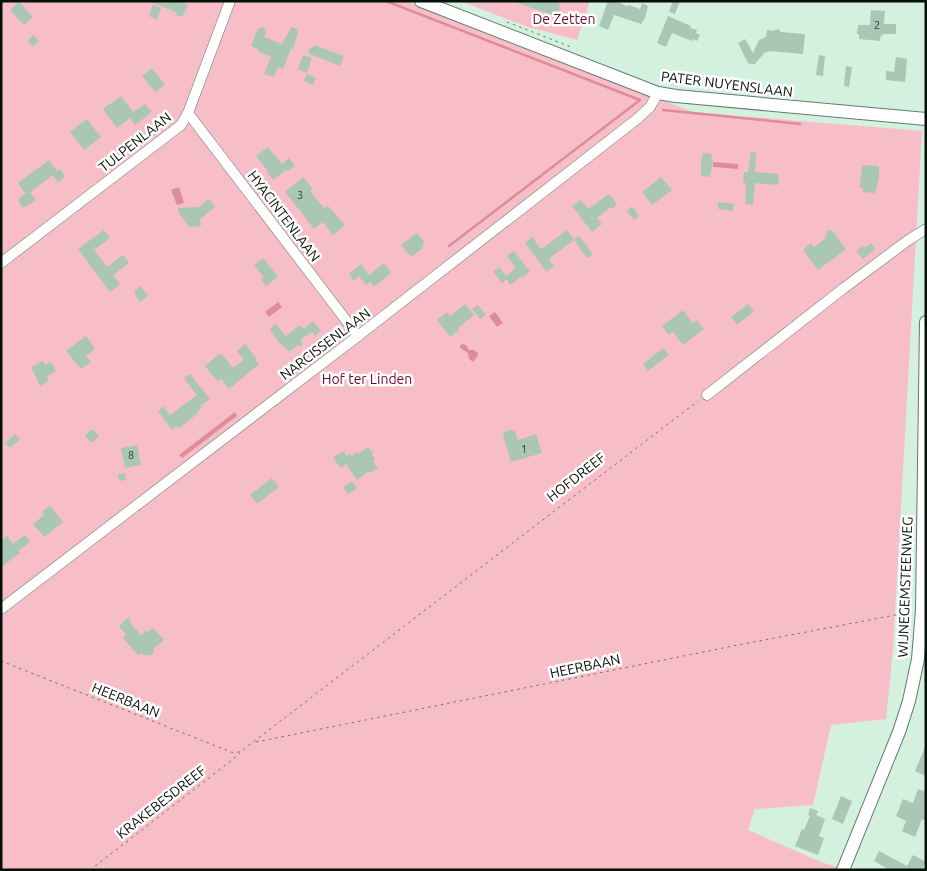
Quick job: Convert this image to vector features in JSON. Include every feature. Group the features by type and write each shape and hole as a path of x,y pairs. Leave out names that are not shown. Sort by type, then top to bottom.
{"street":[{"name":"TULPENLAAN","path":"1,263 181,126 188,113 230,1"},
{"name":"PATER NUYENSLAAN","path":"420,1 658,93 926,120"},
{"name":"NARCISSENLAAN","path":"1,609 358,336 637,119 650,107 658,93"},
{"name":"HYACINTENLAAN","path":"188,113 358,336"},
{"path":"707,395 907,240 926,229"},
{"name":"WIJNEGEMSTEENWEG","path":"843,870 887,764 909,701 918,659 922,610 926,322"}],"path":[{"path":"506,22 576,49"},
{"name":"HOFDREEF","path":"244,750 707,395"},
{"name":"HEERBAAN","path":"253,743 738,645 922,610"},
{"name":"HEERBAAN","path":"1,661 231,752 244,750"},
{"name":"KRAKEBESDREEF","path":"90,870 244,750"}],"green space":[{"name":"Hof ter Linden","path":"1,1 406,1 693,112 922,131 893,649 886,719 831,725 813,805 755,809 748,830 821,862 840,868 840,870 1,870"},
{"name":"De Zetten","path":"461,1 590,1 577,40 525,26"}],"shaded area":[{"path":"713,162 738,164 738,169 713,167"},
{"path":"179,187 184,203 177,205 171,190"},
{"path":"278,302 282,307 269,317 265,312"},
{"path":"495,312 503,323 497,327 489,316"},
{"path":"462,344 466,345 469,350 474,350 478,353 473,362 469,359 468,353 460,348"},
{"path":"235,412 237,416 182,458 179,455"}],"building":[{"path":"148,1 179,1 188,5 182,17 175,15 176,12"},
{"path":"515,1 554,1 561,4 559,8 561,9 558,17"},
{"path":"608,1 616,1 626,6 629,5 640,9 642,3 648,6 645,18 641,24 614,15 608,30 599,26"},
{"path":"673,1 680,1 675,14 669,12"},
{"path":"19,2 33,17 24,25 10,10"},
{"path":"153,5 161,8 157,20 149,16"},
{"path":"871,10 885,11 884,24 896,24 896,34 883,34 880,41 859,39 859,34 857,34 858,25 870,25"},
{"path":"668,16 697,30 696,33 700,35 697,41 693,39 692,41 672,33 666,47 657,43"},
{"path":"261,27 266,32 264,37 282,44 291,27 298,29 293,49 291,49 283,69 278,67 274,77 264,74 271,57 251,46 258,28"},
{"path":"778,29 781,32 805,34 803,54 770,51 764,53 755,64 748,63 738,43 745,39 753,53 759,40 766,37 767,30"},
{"path":"33,35 39,41 33,47 28,41"},
{"path":"314,45 344,56 340,66 308,53 310,47 313,48"},
{"path":"303,55 312,58 307,73 298,69"},
{"path":"819,55 825,56 823,76 816,75"},
{"path":"896,57 907,59 905,82 886,80 886,71 894,72"},
{"path":"846,66 852,67 849,87 844,86"},
{"path":"152,68 165,85 155,92 142,76"},
{"path":"307,74 316,78 313,85 304,81"},
{"path":"121,96 133,112 145,104 152,112 135,125 130,118 117,128 103,109"},
{"path":"87,119 101,137 84,150 70,132"},
{"path":"268,147 282,164 289,158 295,166 273,180 256,156"},
{"path":"751,151 756,152 755,172 779,174 778,185 755,183 753,205 745,204 746,183 743,181 744,172 748,172"},
{"path":"703,153 712,154 710,177 701,176 701,158 703,158"},
{"path":"49,160 57,171 60,169 65,176 58,183 53,175 30,192 36,200 23,208 18,200 25,193 18,183"},
{"path":"862,165 879,166 879,178 875,193 863,192 863,188 860,188"},
{"path":"303,177 313,189 310,191 324,208 328,206 345,225 333,235 323,222 314,229 285,192"},
{"path":"661,177 672,190 652,205 642,192"},
{"path":"609,194 617,204 613,209 611,207 597,218 602,224 592,232 572,206 581,200 588,209"},
{"path":"209,199 215,207 200,219 201,226 189,227 179,213 178,208 199,207"},
{"path":"718,202 734,204 733,211 718,209"},
{"path":"632,206 639,216 634,220 627,211"},
{"path":"104,230 110,238 94,250 107,267 123,255 129,263 113,275 120,284 110,292 78,249"},
{"path":"567,230 574,240 552,256 549,260 554,266 546,271 525,243 532,237 541,249"},
{"path":"827,230 832,230 846,249 818,270 803,250 811,243 814,247 826,238"},
{"path":"417,233 425,243 422,246 423,248 411,257 401,245"},
{"path":"579,236 593,254 587,258 574,240"},
{"path":"871,243 875,249 863,259 856,251 863,246 865,248"},
{"path":"514,251 530,272 510,285 507,279 502,283 493,272 499,267 506,276 516,268 507,256"},
{"path":"263,258 278,277 266,286 261,279 264,278 254,265"},
{"path":"384,263 391,273 374,287 370,282 366,285 359,276 354,281 349,274 361,264 369,275"},
{"path":"141,286 148,296 140,302 134,291"},
{"path":"465,304 474,315 450,337 437,320 447,312 450,316"},
{"path":"748,304 754,311 737,325 731,317"},
{"path":"478,305 486,315 480,319 472,309"},
{"path":"683,310 693,323 697,320 704,329 683,345 673,332 669,335 662,326"},
{"path":"313,321 321,331 315,336 312,332 301,339 302,347 298,345 289,352 280,344 270,330 276,324 286,336 300,325 303,329"},
{"path":"86,336 95,349 86,356 91,362 81,369 66,351"},
{"path":"245,344 259,364 229,389 221,379 216,380 205,366 219,354 222,354 233,368 244,360 237,351"},
{"path":"663,348 669,355 648,371 643,364"},
{"path":"43,361 45,365 51,362 56,371 47,376 49,381 40,386 31,367"},
{"path":"190,374 210,399 200,406 201,408 198,413 192,418 179,428 177,426 172,430 158,411 163,406 170,415 197,395 184,378"},
{"path":"93,429 99,437 91,443 85,435"},
{"path":"509,430 515,431 518,440 536,434 542,453 511,462 503,436"},
{"path":"15,434 20,439 10,448 5,443"},
{"path":"137,445 141,465 125,468 121,448"},
{"path":"368,447 373,453 372,455 375,460 373,461 378,468 357,480 346,464 341,468 333,458 343,451 347,456 350,454 352,456 356,452 358,454"},
{"path":"125,473 126,480 119,481 118,474"},
{"path":"272,478 279,487 257,504 250,495"},
{"path":"352,481 357,488 348,494 343,487"},
{"path":"50,505 63,522 44,537 33,524 44,515 42,512"},
{"path":"25,535 30,542 19,550 20,553 1,567 1,541 7,536 13,544"},
{"path":"129,617 131,624 141,635 146,630 148,632 153,628 164,640 153,649 154,653 151,655 145,656 141,653 138,655 123,638 126,635 119,626"},
{"path":"926,745 926,776 915,771"},
{"path":"918,789 926,792 926,821 922,819 915,837 902,831 906,821 896,816 903,799 913,803"},
{"path":"841,796 852,801 843,824 832,819"},
{"path":"810,808 818,811 816,815 825,819 819,836 824,838 818,855 795,846 810,816 808,815"},
{"path":"879,851 907,866 913,855 926,862 922,870 890,870 874,861"}],"waterway":[{"path":"386,1 640,100 449,246"},
{"path":"663,110 800,124"}]}
